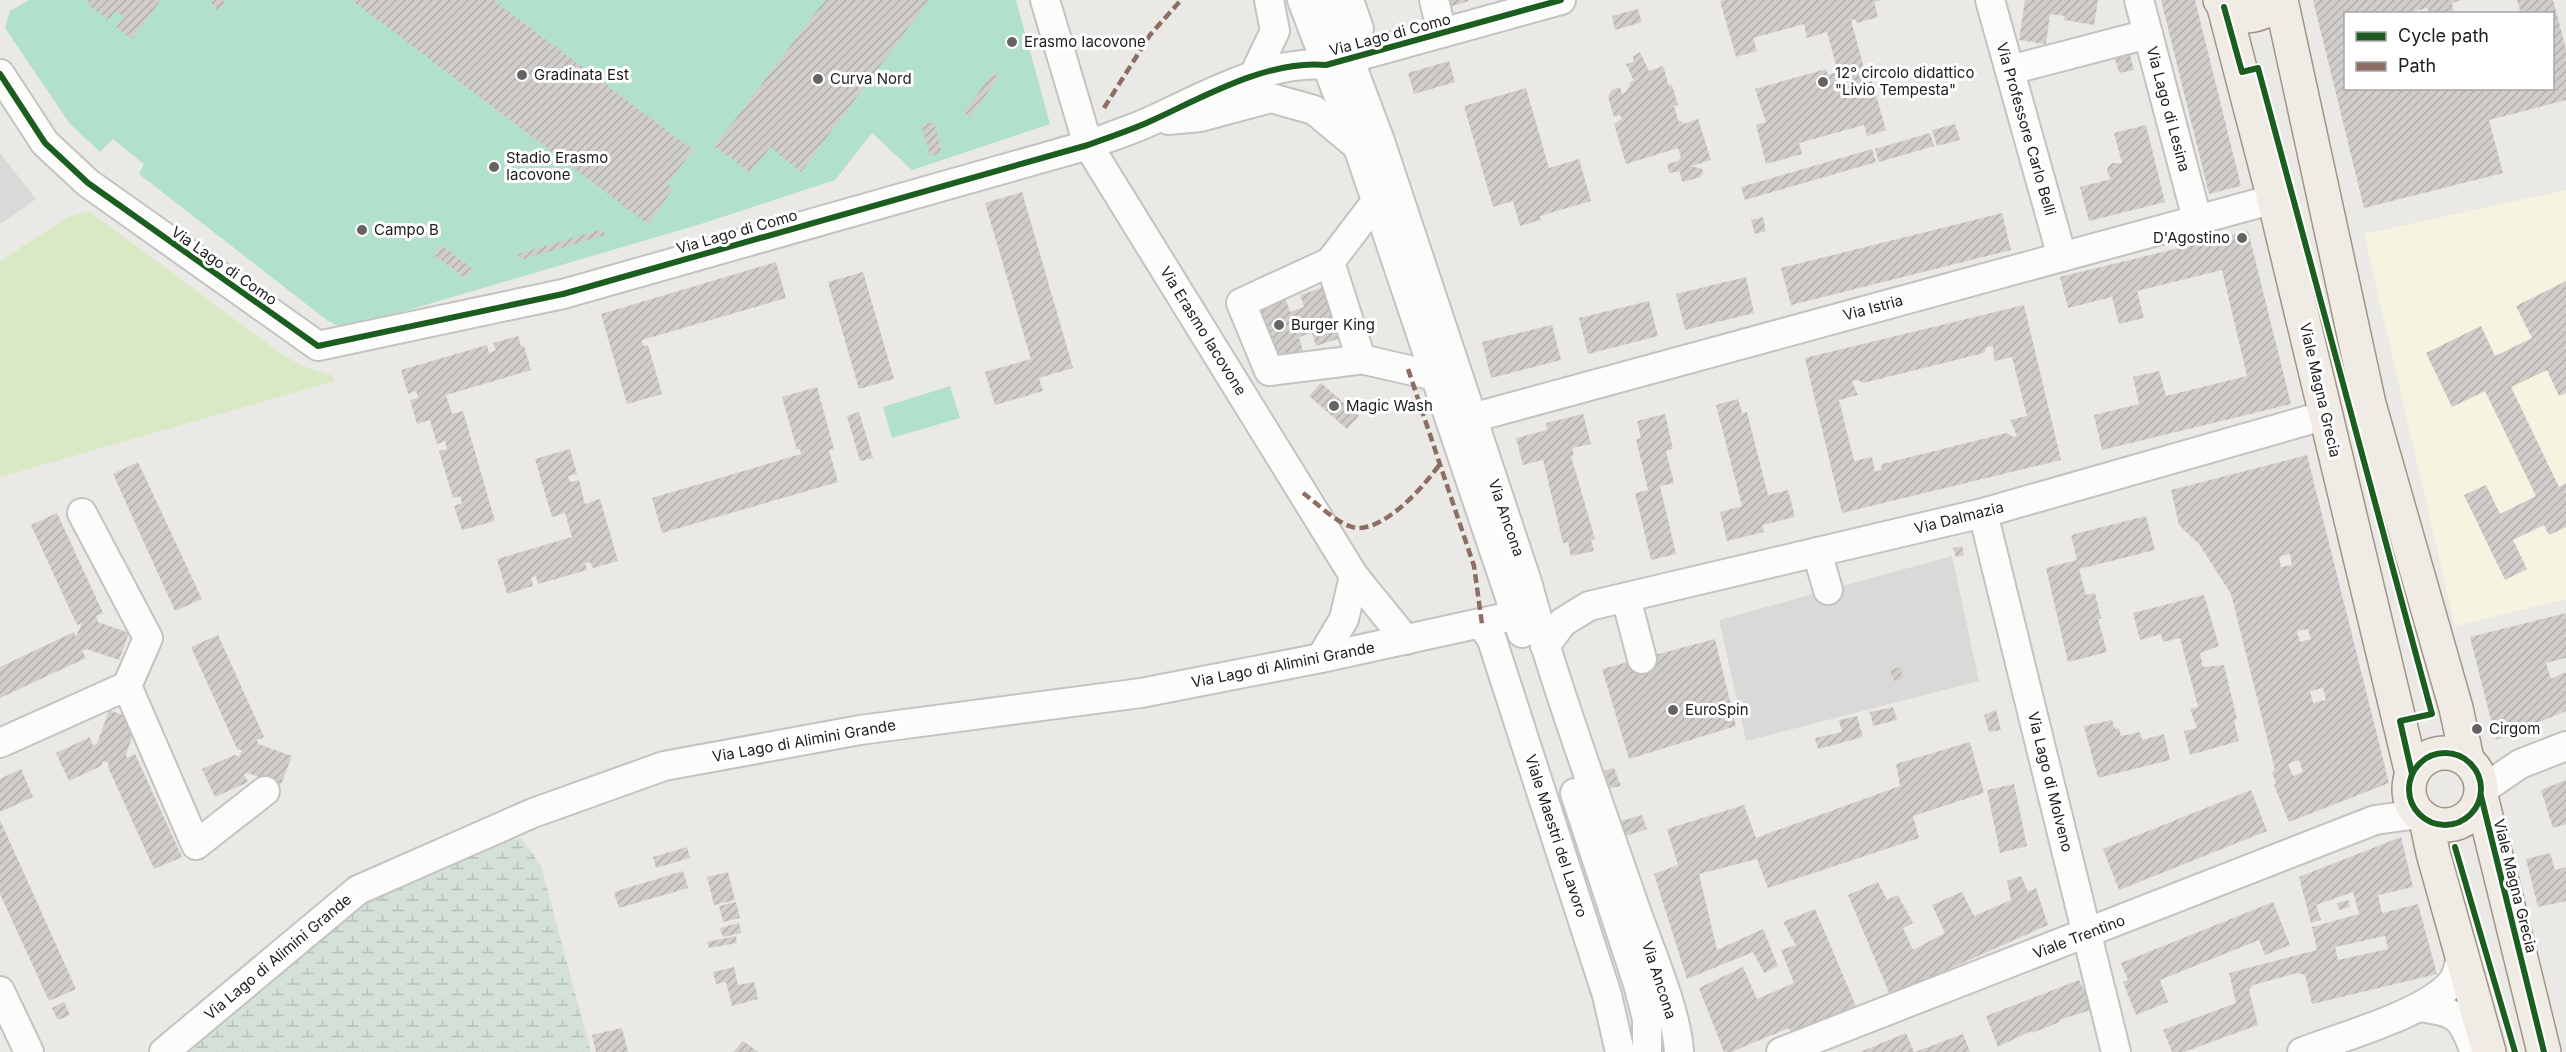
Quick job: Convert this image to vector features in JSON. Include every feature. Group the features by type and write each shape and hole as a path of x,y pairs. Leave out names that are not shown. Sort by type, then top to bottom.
{"main road":[{"name":"Viale Magna Grecia","path":"2222,3 2238,15 2254,16 2270,10 2280,0"},
{"name":"Viale Magna Grecia","path":"2280,0 2369,404 2476,778 2544,1052"},
{"name":"Viale Magna Grecia","path":"2222,3 2274,199 2417,799 2489,1052"},
{"path":"2452,753 2476,778 2475,809 2466,819 2453,824 2439,824 2417,799 2422,761 2436,754 2452,753"}],"street":[{"name":"Via Erasmo Iacovone","path":"1045,0 1088,145 1354,576 1406,640"},
{"path":"1269,0 1275,31 1262,87 1314,110 1358,147"},
{"path":"1302,0 1337,62"},
{"path":"1327,0 1337,62"},
{"path":"1337,62 1359,29 1349,0"},
{"path":"1434,0 1442,33"},
{"name":"Via Lago di Como","path":"0,74 45,143 88,183 318,346 563,294 1088,145 1151,121 1200,117 1262,87 1316,79 1337,62 1561,0"},
{"name":"Via Professore Carlo Belli","path":"1990,0 2062,257"},
{"name":"Via Lago di Lesina","path":"2139,0 2197,219"},
{"path":"2010,70 2148,34"},
{"name":"Via Ancona","path":"1337,62 1358,147 1375,202 1516,615 1638,984 1647,1019 1647,1052"},
{"name":"Via Ancona","path":"1337,62 1380,141 1527,582 1545,646 1682,1048"},
{"name":"Via Istria","path":"1472,418 2274,199"},
{"path":"1365,359 1269,371 1241,303 1329,262 1375,202"},
{"path":"1329,262 1361,358 1435,376"},
{"name":"Via Dalmazia","path":"1527,582 1551,603 1589,606 1983,513 2326,415"},
{"path":"0,743 127,686 148,638 82,513"},
{"name":"Via Lago di Molveno","path":"1983,513 2116,1052"},
{"path":"1817,552 1828,590"},
{"path":"1321,658 1344,620 1354,576"},
{"path":"1626,598 1642,658"},
{"name":"Via Dalmazia","path":"1545,646 1563,622 1589,606"},
{"name":"Via Lago di Alimini Grande","path":"165,1052 358,890 533,813 664,766 860,730 1141,693 1321,658 1516,615"},
{"name":"Viale Maestri del Lavoro","path":"1482,624 1492,640 1607,995 1620,1052"},
{"path":"127,686 196,845 265,791"},
{"path":"2476,778 2566,746"},
{"name":"Viale Trentino","path":"1781,1052 2376,820 2394,806 2417,799"},
{"path":"2302,1052 2420,1007 2443,991 2454,979 2462,954"},
{"path":"0,991 29,1052"},
{"path":"2420,1007 2449,1012 2465,1025 2475,1052"}],"shaded area":[{"path":"0,153 36,199 0,224"},
{"path":"2566,190 2566,599 2455,626 2364,234"},
{"path":"1952,556 1979,681 1746,741 1719,620"}],"green space":[{"name":"Stadio Erasmo Iacovone","path":"29,0 1016,0 1050,124 912,170 872,133 835,180 704,223 344,329 328,321 139,174 144,164 113,139 100,152 70,124 5,28 10,11"},
{"path":"89,211 277,351 302,366 331,375 335,381 0,477 0,261 68,217"},
{"path":"950,386 960,418 892,438 883,407"},
{"path":"522,839 541,866 591,1052 172,1052 359,894 484,841"}],"building":[{"path":"89,0 161,0 132,39 116,27 124,17 116,11 108,20 87,4"},
{"path":"210,0 223,0 226,5 216,10"},
{"name":"Gradinata Est","path":"351,0 493,0 693,150 667,184 674,188 648,224"},
{"name":"Curva Nord","path":"825,0 929,0 801,172 770,147 750,173 715,146"},
{"path":"1450,0 1469,0 1469,1 1452,6"},
{"name":"12° circolo didattico \"Livio Tempesta\"","path":"1881,0 1874,2 1878,17 1857,23 1855,19 1851,20 1868,83 1872,81 1886,130 1867,136 1864,125 1799,143 1802,154 1766,164 1756,125 1766,122 1755,89 1826,69 1828,75 1838,72 1827,32 1807,38 1804,24 1753,38 1757,51 1736,57 1720,1"},
{"path":"2025,0 2098,0 2094,25 2064,20 2065,16 2050,14 2046,44 2019,40"},
{"path":"2161,0 2195,0 2241,186 2209,194"},
{"path":"2313,0 2462,0 2452,3 2454,12 2429,12 2428,8 2409,12 2344,12 2344,90 2554,90 2554,12 2520,12 2517,0 2553,0 2566,49 2566,100 2489,120 2503,173 2364,208"},
{"path":"1638,9 1642,22 1615,30 1612,16"},
{"path":"1640,52 1649,71 1663,66 1678,105 1674,106 1679,122 1682,121 1683,124 1698,119 1711,160 1691,166 1702,169 1703,173 1700,177 1684,182 1681,180 1680,171 1669,173 1667,164 1678,161 1681,157 1678,148 1626,164 1614,124 1622,119 1620,115 1614,117 1608,97 1612,90 1620,87 1622,94 1626,92 1631,82 1634,81 1626,64 1634,62 1633,57"},
{"path":"2130,55 2134,70 2119,73 2115,59"},
{"path":"1449,61 1455,82 1414,94 1408,73"},
{"path":"993,73 999,77 970,117 964,112"},
{"path":"1526,88 1549,168 1579,159 1591,201 1540,216 1541,220 1520,226 1513,201 1493,207 1464,106"},
{"path":"934,122 942,153 930,156 921,125"},
{"path":"1955,124 1960,140 1937,146 1932,130"},
{"path":"2146,125 2165,202 2089,221 2080,187 2111,179 2107,172 2108,167 2112,163 2122,163 2114,133"},
{"path":"1930,133 1934,146 1879,162 1875,149"},
{"path":"1872,149 1876,162 1745,200 1741,187"},
{"path":"1022,192 1073,368 1039,378 1043,391 995,405 985,372 1031,359 985,203"},
{"path":"2002,213 2011,250 1791,305 1781,268"},
{"path":"1763,217 1766,231 1755,234 1751,220"},
{"path":"603,229 605,235 520,260 518,254"},
{"path":"2248,231 2291,404 2102,450 2094,415 2139,404 2133,377 2159,371 2166,396 2247,376 2222,270 2137,291 2144,318 2119,324 2112,297 2068,308 2060,277"},
{"path":"441,245 473,269 466,279 434,255"},
{"path":"776,262 786,298 642,340 643,346 648,345 662,394 627,404 601,314"},
{"path":"863,272 894,379 859,389 828,282"},
{"path":"1746,277 1754,313 1685,330 1676,294"},
{"path":"1348,279 1365,330 1316,346 1312,333 1299,337 1304,355 1277,364 1257,304 1284,294 1290,312 1304,307 1300,295"},
{"path":"2566,281 2566,393 2559,396 2547,370 2511,387 2559,487 2566,483 2566,527 2549,535 2544,525 2513,540 2527,569 2505,580 2464,495 2486,485 2500,514 2536,496 2485,391 2452,407 2426,353 2481,326 2495,356 2532,338 2516,306"},
{"path":"1649,301 1658,336 1588,354 1579,318"},
{"path":"2024,305 2061,460 1842,513 1805,358","holes":["1993,346 1994,361 2012,357 2027,416 2010,420 2017,436 2013,437 2007,433 1882,464 1881,470 1875,472 1872,457 1854,461 1839,400 1858,395 1852,381 1858,380 1863,383 1984,353 1987,347"]},
{"path":"1552,325 1561,360 1491,378 1482,342"},
{"path":"518,336 521,346 524,346 531,370 446,395 452,414 463,411 495,521 462,530 454,506 462,503 460,496 453,498 439,451 447,449 445,441 437,444 430,420 417,424 410,400 418,398 416,391 408,394 401,370 487,345 489,353 496,350 493,343"},
{"name":"Magic Wash","path":"1321,383 1359,416 1347,429 1309,396"},
{"path":"817,387 834,449 829,450 838,482 662,533 652,498 801,454 800,449 797,450 782,397"},
{"path":"1738,399 1742,413 1747,412 1768,495 1788,490 1795,517 1762,525 1764,532 1727,541 1720,512 1742,506 1716,405"},
{"path":"859,412 873,458 860,461 847,416"},
{"path":"1583,414 1591,444 1572,448 1574,455 1571,456 1595,539 1591,540 1594,551 1571,556 1568,542 1563,543 1543,460 1523,465 1516,438 1547,430 1546,423"},
{"path":"1665,414 1673,449 1666,451 1674,483 1660,486 1676,554 1651,560 1635,493 1648,490 1636,439 1641,438 1637,421"},
{"path":"570,449 577,474 568,476 570,482 579,480 585,504 600,499 618,561 593,568 590,562 585,563 587,570 538,584 536,576 531,578 533,586 507,594 497,559 572,537 565,513 552,517 535,459"},
{"path":"2307,455 2389,783 2289,822 2274,785 2276,784 2272,772 2275,770 2231,594 2199,544 2179,525 2171,490","holes":["2290,554 2292,565 2281,567 2279,557","2308,629 2311,639 2300,642 2297,631","2323,688 2326,700 2313,703 2310,691","2299,760 2303,772 2293,776 2288,764"]},
{"path":"138,462 202,599 175,611 113,474"},
{"path":"57,513 103,613 96,616 98,622 129,633 119,660 87,649 82,651 86,658 0,698 0,667 74,632 76,637 82,623 77,625 31,525"},
{"path":"2146,516 2155,550 2079,569 2086,595 2095,593 2101,618 2098,619 2107,652 2068,662 2046,568 2077,560 2071,535"},
{"path":"1962,546 1964,555 1956,557 1953,548"},
{"path":"2204,595 2219,646 2200,653 2203,667 2224,665 2237,719 2234,720 2239,741 2190,755 2184,731 2197,728 2190,709 2198,707 2180,638 2163,642 2161,634 2140,640 2133,613"},
{"path":"2566,613 2566,658 2546,663 2551,679 2566,672 2566,711 2496,740 2470,637"},
{"path":"218,635 264,737 257,740 258,744 292,756 281,784 247,773 244,774 248,782 215,797 202,769 235,755 239,757 242,750 237,749 191,647"},
{"name":"EuroSpin","path":"1715,639 1736,726 1629,759 1602,669"},
{"path":"1900,667 1903,678 1894,681 1890,670"},
{"path":"1893,707 1897,720 1873,726 1870,712"},
{"path":"109,710 138,721 126,754 127,758 135,754 182,857 154,869 108,767 109,763 103,761 101,766 69,781 56,753 90,737 93,746 97,744"},
{"path":"1996,710 2001,730 1989,732 1984,715"},
{"path":"1857,716 1863,737 1818,749 1815,738 1842,732 1839,720"},
{"path":"2112,720 2115,729 2119,728 2121,736 2140,732 2142,740 2164,734 2170,760 2098,778 2084,726"},
{"path":"1970,742 1984,793 1913,816 1919,838 1768,888 1757,859 1699,874 1717,950 1763,929 1778,966 1764,973 1753,952 1687,979 1654,874 1678,865 1667,829 1744,805 1756,838 1900,786 1896,764"},
{"path":"1614,768 1621,786 1610,788 1604,771"},
{"path":"21,769 33,797 0,812 0,779"},
{"path":"2566,780 2566,824 2553,828 2541,790"},
{"path":"2014,784 2027,846 2000,853 1987,790"},
{"path":"2251,790 2267,831 2119,890 2103,849"},
{"path":"1642,815 1647,829 1626,836 1621,821"},
{"path":"0,820 76,989 49,1001 0,894"},
{"path":"2401,837 2413,887 2378,895 2382,913 2418,904 2437,974 2312,1004 2305,975 2297,973 2253,985 2249,990 2258,1025 2184,1052 2172,1052 2163,1030 2236,1003 2229,973 2317,950 2312,927 2359,914 2353,892 2316,905 2321,920 2311,923 2299,877","holes":["2385,936 2388,949 2338,960 2335,947"]},
{"path":"687,847 690,858 656,868 653,857"},
{"path":"2550,853 2555,870 2566,867 2566,901 2538,907 2526,859"},
{"path":"683,871 688,888 619,908 614,892"},
{"path":"728,872 735,900 714,905 707,877"},
{"path":"2021,876 2028,892 2036,888 2048,925 1890,995 1848,895 1878,882 1887,900 1898,895 1913,923 1903,928 1913,950 1945,933 1932,905 1962,892 1974,916 2011,900 2007,881"},
{"path":"2348,900 2350,907 2339,910 2337,903"},
{"path":"736,902 740,918 723,922 719,906"},
{"path":"2273,902 2290,945 2265,955 2259,940 2160,980 2168,1002 2136,1015 2123,982 2128,980 2121,963"},
{"path":"1815,909 1858,1011 1795,1041 1789,1028 1731,1052 1724,1052 1699,988 1743,967 1757,999 1794,983 1781,950 1796,945 1783,922"},
{"path":"739,923 741,933 723,937 720,928"},
{"path":"736,936 737,943 709,948 707,942"},
{"path":"734,967 738,985 754,982 758,999 732,1006 726,982 716,984 713,972"},
{"path":"2079,980 2094,1009 2059,1020 2060,1022 2032,1033 2031,1031 1998,1047 1986,1016"},
{"path":"64,1002 70,1015 58,1020 52,1008"},
{"path":"622,1028 628,1052 596,1052 592,1035"},
{"path":"1906,1033 1914,1052 1860,1052"},
{"path":"1963,1034 1970,1052 1915,1052"},
{"path":"743,1041 758,1052 733,1052"}],"marked path":[{"path":"1104,108 1150,35 1181,0"},
{"path":"1408,369 1474,566 1482,624"},
{"path":"1303,493 1343,523 1357,528 1369,526 1380,522 1404,505 1440,464"}],"cycle path":[{"path":"0,74 45,143 88,183 318,346 563,294 1088,145 1137,127 1215,91 1260,74 1282,68 1326,65 1561,0"},
{"path":"2224,7 2242,72 2258,68 2432,714 2400,721 2412,774"},
{"path":"2445,753 2465,759 2475,769 2481,789 2475,809 2465,819 2445,825 2425,819 2415,809 2409,789 2415,769 2425,759 2445,753"},
{"path":"2481,796 2544,1052"},
{"path":"2455,847 2515,1052"}],"place":[{"name":"Erasmo Iacovone","path":"1012,42"},
{"name":"Gradinata Est","path":"522,75"},
{"name":"Curva Nord","path":"818,79"},
{"name":"12° circolo didattico \"Livio Tempesta\"","path":"1823,82"},
{"name":"Stadio Erasmo Iacovone","path":"494,167"},
{"name":"Campo B","path":"362,230"},
{"name":"D'Agostino","path":"2242,238"},
{"name":"Burger King","path":"1279,325"},
{"name":"Magic Wash","path":"1334,406"},
{"name":"EuroSpin","path":"1673,710"},
{"name":"Cirgom","path":"2477,729"}]}
